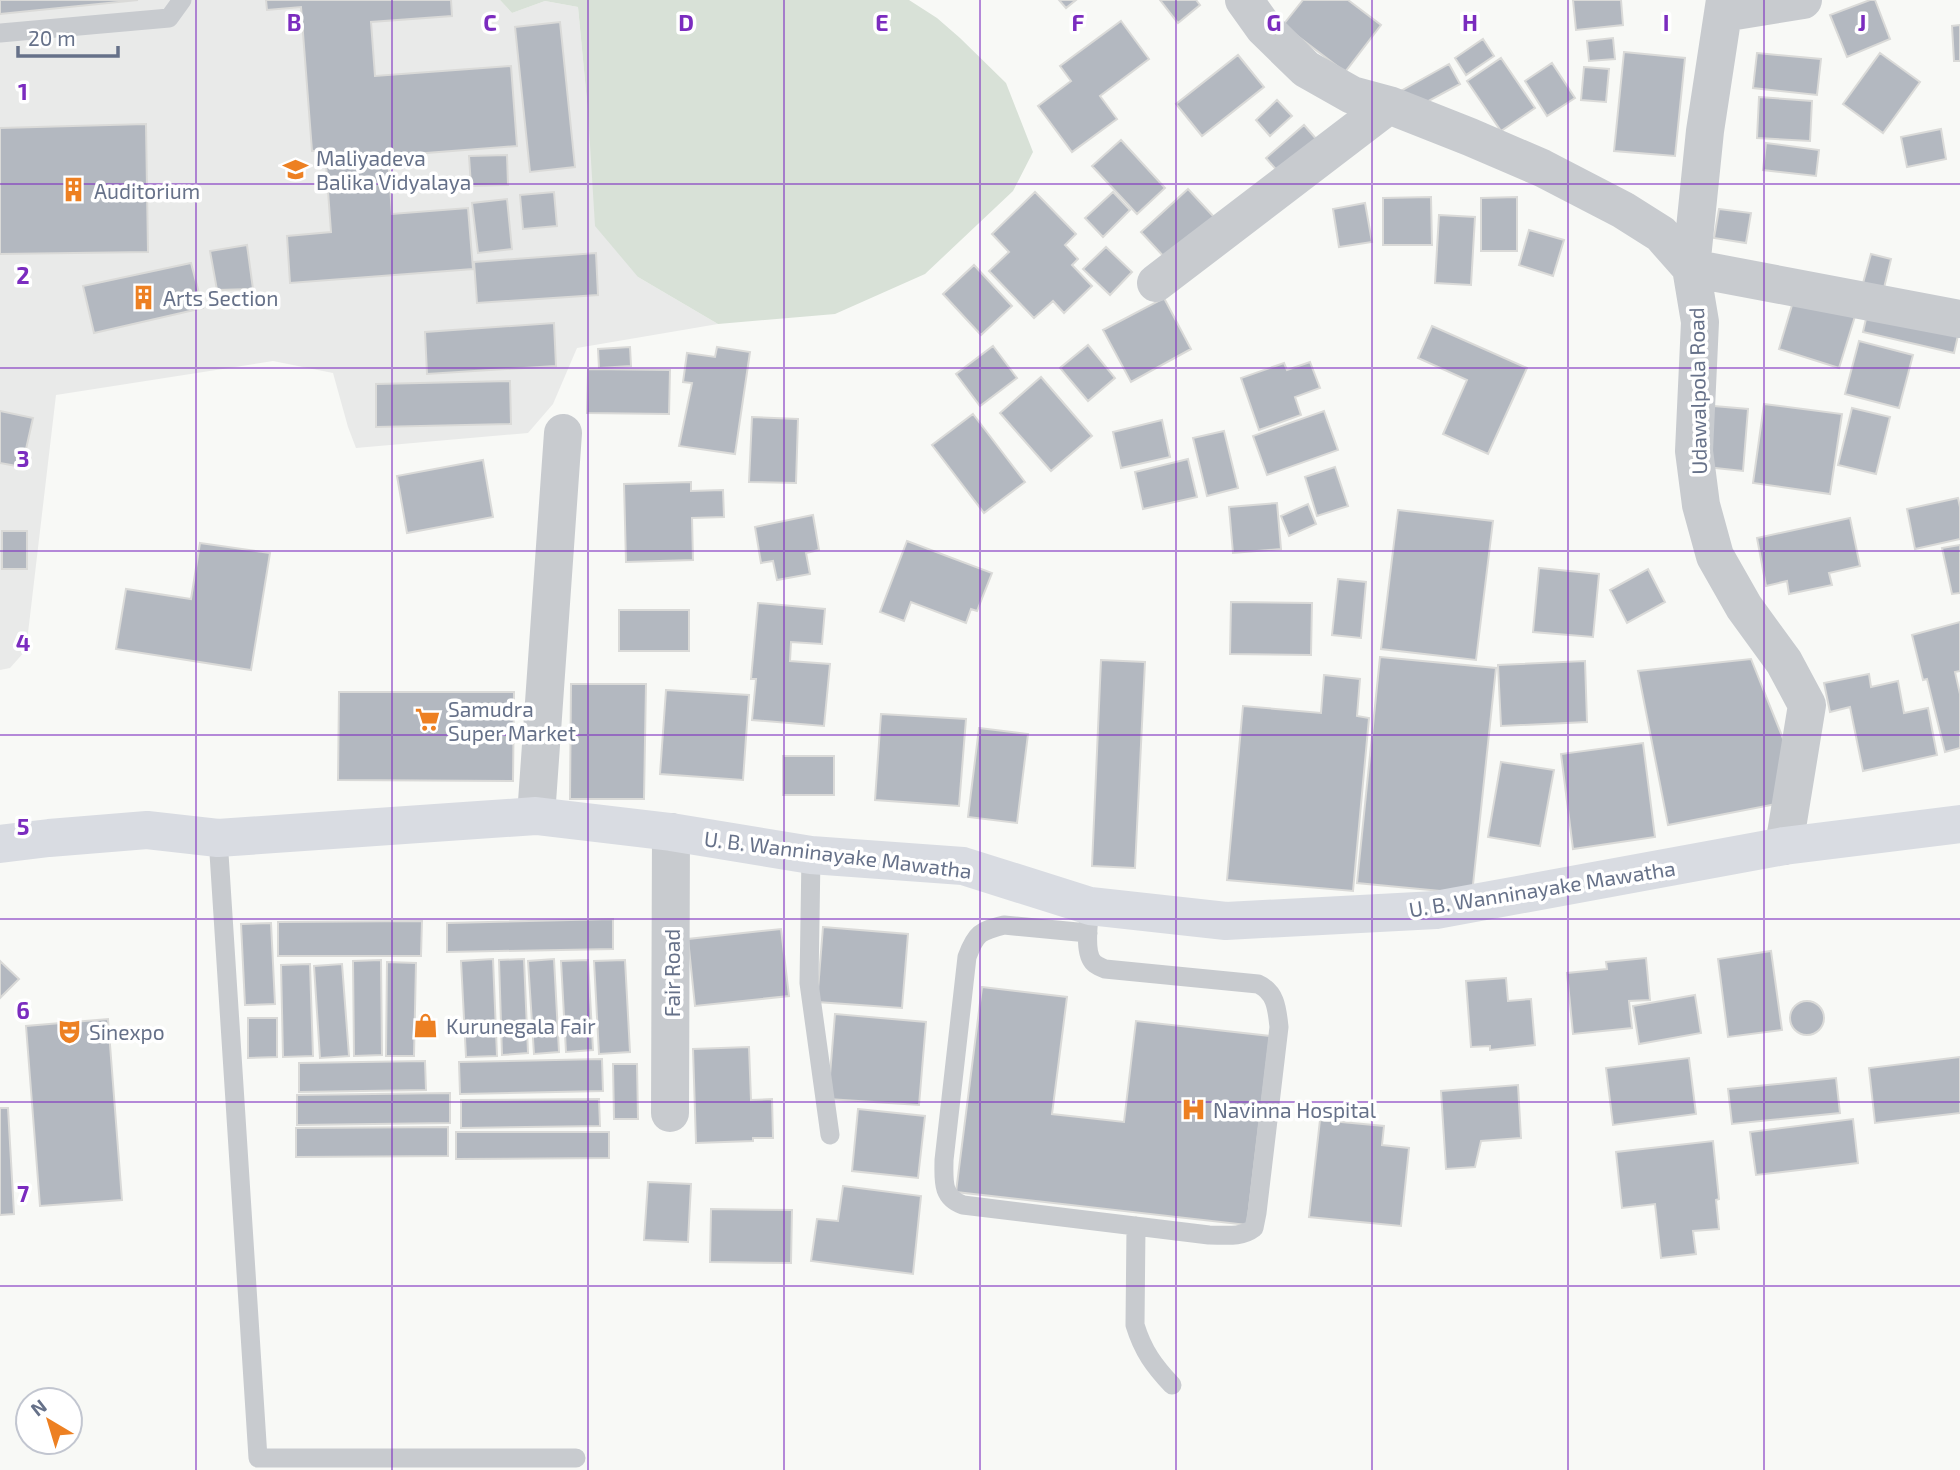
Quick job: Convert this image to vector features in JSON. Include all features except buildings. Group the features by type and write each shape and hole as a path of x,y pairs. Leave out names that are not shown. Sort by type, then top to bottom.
{"main road":[{"name":"U. B. Wanninayake Mawatha","path":"0,844 147,830 218,838 536,816 671,832 811,855 963,866 1089,919 1226,921 1436,910 1784,846 1960,824"}],"street":[{"path":"1244,0 1264,27 1306,69 1352,95 1389,105 1542,168 1623,210 1661,234 1691,268 1960,319"},
{"path":"1724,7 1804,0"},
{"name":"Udawalpola Road","path":"1724,7 1705,131 1691,268 1700,321 1694,451 1701,505 1715,556 1744,607 1784,662 1807,705 1784,846"},
{"path":"1156,283 1389,105"},
{"path":"536,816 563,433"},
{"name":"Fair Road","path":"670,1113 671,832"}],"lane":[{"path":"0,33 169,18 182,0"},
{"path":"218,838 258,1458 576,1458"},
{"path":"811,855 810,983 830,1135"},
{"path":"1089,919 1089,954 1093,962 1105,969 1258,984 1266,988 1277,1006 1279,1027 1254,1228 1248,1233 1236,1236 1209,1235 963,1205 953,1201 947,1194 943,1181 944,1160 967,957 977,935 1004,925 1089,919"},
{"path":"1136,1226 1135,1325 1152,1363 1172,1385"}],"shaded area":[{"name":"Maliyadeva Balika Vidyalaya","path":"0,0 500,0 512,13 545,1 578,7 588,112 638,277 718,324 577,348 553,404 528,433 356,448 333,373 273,361 56,395 26,650 10,668 0,670"},
{"path":"500,0 909,0 937,18 1006,83 1033,152 1013,191 925,274 835,314 718,324 638,277 595,226 578,7 545,1 512,13"}],"place":[{"name":"Maliyadeva Balika Vidyalaya","path":"296,169"},
{"name":"Auditorium","path":"74,190"},
{"name":"Arts Section","path":"143,297"},
{"name":"Samudra Super Market","path":"428,720"},
{"name":"Kurunegala Fair","path":"426,1025"},
{"name":"Sinexpo","path":"69,1031"},
{"name":"Navinna Hospital","path":"1193,1109"}]}
